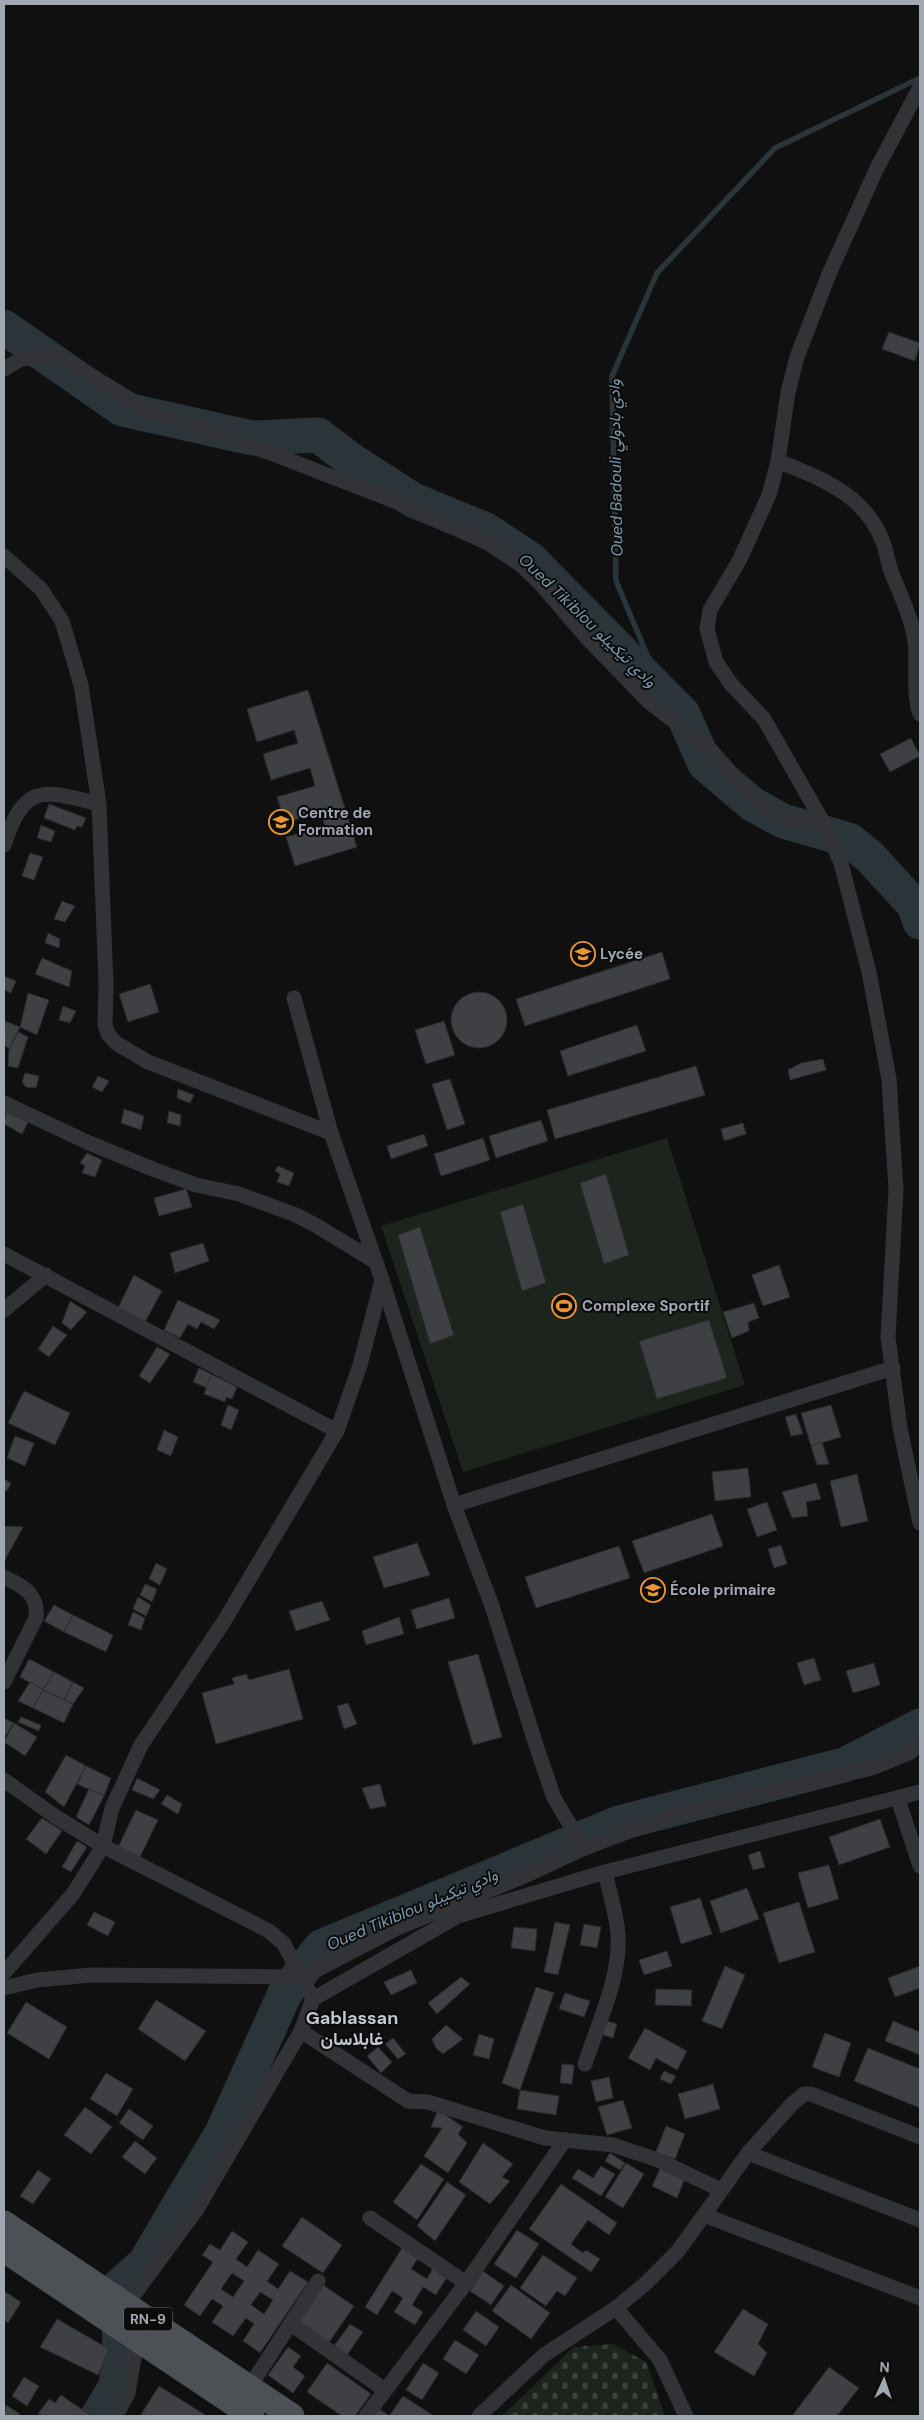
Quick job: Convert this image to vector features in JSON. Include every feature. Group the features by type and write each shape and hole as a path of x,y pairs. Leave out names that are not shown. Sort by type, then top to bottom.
{"main road":[{"name":"RN-9","path":"4,2223 120,2314 137,2340 252,2416"},
{"name":"RN-9","path":"4,2250 249,2388 292,2416"}],"street":[{"path":"920,87 877,168 814,312 797,356 788,392 778,461 769,495 739,561 710,610 707,629 716,662 731,684 764,719 824,824 841,863 867,963 889,1079 896,1190 888,1337 900,1428 920,1522"},
{"path":"4,368 21,359 40,357 56,358 70,363 146,409 188,422 397,502 492,545 517,561 528,571 586,637 643,695 709,748 756,801 770,811 790,820 824,824"},
{"path":"778,461 832,483 854,499 871,518 884,544 891,571 913,632 916,690 920,714"},
{"path":"4,556 41,589 62,621 81,685 99,804 106,984 105,1025 108,1034 116,1043 148,1062 331,1133"},
{"path":"4,845 21,808 30,799 41,794 54,792 99,804"},
{"path":"294,998 331,1133 382,1280 454,1505 492,1606 554,1798 584,1848"},
{"path":"4,1103 86,1142 155,1170 196,1185 239,1194 296,1215 318,1226 376,1262"},
{"path":"4,1254 337,1431"},
{"path":"4,1310 46,1275"},
{"path":"4,1972 73,1894 103,1846 112,1808 142,1745 223,1622 337,1431 360,1364 382,1280"},
{"path":"454,1505 892,1368"},
{"path":"4,1577 30,1591 37,1608 36,1618 4,1682"},
{"path":"4,1988 37,1980 90,1975 303,1977 397,1928 527,1875 584,1848 673,1815 872,1768 911,1752 920,1742"},
{"path":"4,1780 56,1817 103,1846 268,1931 284,1944 313,1999"},
{"path":"120,2314 197,2209 302,2031 313,1999 458,1916 605,1872 920,1792"},
{"path":"898,1799 920,1866"},
{"path":"585,2064 614,1976 618,1952 617,1926 605,1872"},
{"path":"302,2031 408,2101 428,2102 493,2120 526,2132 565,2140 613,2146 658,2160 721,2190"},
{"path":"479,2416 544,2355 616,2308 645,2284 678,2252 748,2153 792,2104 808,2094 920,2137"},
{"path":"366,2416 466,2283 565,2140"},
{"path":"748,2153 920,2220"},
{"path":"704,2215 920,2298"},
{"path":"370,2218 466,2283"},
{"path":"249,2388 318,2281"},
{"path":"616,2308 660,2360 686,2416"},
{"path":"291,2324 385,2390"},
{"path":"116,2416 128,2393 137,2340"}],"green space":[{"name":"Complexe Sportif","path":"667,1138 745,1385 463,1472 381,1226"},
{"path":"613,2344 646,2362 665,2416 502,2416 574,2347"}],"building":[{"path":"889,332 920,343 915,361 882,349"},
{"path":"308,690 357,847 295,866 286,837 325,826 320,812 285,823 277,797 315,786 310,768 271,780 263,754 298,743 294,730 257,742 247,709"},
{"path":"911,738 920,756 890,772 880,754"},
{"path":"49,804 86,818 82,827 77,826 75,830 44,818"},
{"path":"41,825 55,831 51,842 37,838"},
{"path":"30,853 43,857 34,880 22,876"},
{"path":"62,901 75,906 65,922 54,919"},
{"path":"48,933 60,939 59,948 45,943"},
{"path":"662,952 670,979 525,1026 516,999"},
{"path":"42,958 72,971 69,987 35,974"},
{"path":"4,976 16,981 11,993 4,990"},
{"path":"150,984 159,1012 128,1022 119,994"},
{"path":"474,992 484,992 499,1000 505,1009 507,1020 505,1031 499,1040 484,1048 474,1048 463,1043 456,1036 451,1025 451,1015 456,1004 463,997"},
{"path":"28,993 49,1000 37,1035 20,1027"},
{"path":"63,1006 76,1011 70,1023 59,1020"},
{"path":"5,1021 20,1027 9,1049 4,1045"},
{"path":"444,1021 455,1055 426,1064 415,1030"},
{"path":"637,1025 646,1051 568,1076 560,1051"},
{"path":"18,1032 28,1037 18,1068 8,1066 9,1049"},
{"path":"823,1059 826,1070 790,1080 788,1070 801,1063"},
{"path":"696,1066 705,1095 555,1139 547,1110"},
{"path":"25,1073 39,1076 36,1088 26,1087 22,1082"},
{"path":"98,1076 109,1081 102,1092 92,1087"},
{"path":"450,1079 465,1124 447,1130 432,1084"},
{"path":"178,1089 194,1095 190,1103 177,1098"},
{"path":"124,1109 144,1116 141,1130 121,1123"},
{"path":"169,1111 181,1115 180,1126 167,1123"},
{"path":"6,1112 28,1122 22,1134 4,1124"},
{"path":"541,1120 548,1141 496,1158 489,1136"},
{"path":"743,1123 746,1134 724,1141 721,1129"},
{"path":"424,1134 428,1146 391,1159 387,1146"},
{"path":"483,1138 490,1160 441,1176 434,1154"},
{"path":"87,1153 102,1160 95,1177 82,1173 85,1166 80,1163"},
{"path":"278,1166 294,1173 289,1186 277,1182 280,1174 275,1171"},
{"path":"606,1174 629,1255 604,1264 580,1183"},
{"path":"186,1189 192,1207 159,1216 154,1198"},
{"path":"523,1204 546,1283 522,1291 500,1212"},
{"path":"420,1227 454,1335 430,1344 398,1235"},
{"path":"203,1243 209,1261 175,1273 170,1253"},
{"path":"779,1265 790,1297 763,1306 752,1275"},
{"path":"134,1275 162,1291 145,1322 118,1308"},
{"path":"178,1300 220,1320 214,1329 201,1322 197,1329 188,1324 180,1338 164,1330"},
{"path":"70,1301 87,1312 71,1330 62,1323"},
{"path":"754,1303 759,1318 748,1322 749,1331 732,1338 723,1312"},
{"path":"709,1320 727,1378 657,1399 639,1341"},
{"path":"53,1326 67,1335 49,1357 38,1349"},
{"path":"157,1347 170,1354 150,1383 139,1376"},
{"path":"199,1368 211,1374 207,1388 193,1382"},
{"path":"211,1374 237,1387 232,1399 226,1397 225,1402 204,1394"},
{"path":"24,1391 70,1413 55,1445 8,1423"},
{"path":"228,1405 239,1410 231,1430 221,1425"},
{"path":"831,1405 841,1437 811,1446 801,1413"},
{"path":"796,1414 803,1434 791,1436 785,1417"},
{"path":"164,1430 178,1437 171,1456 157,1450"},
{"path":"15,1436 34,1443 25,1466 7,1458"},
{"path":"822,1442 829,1464 817,1465 811,1446"},
{"path":"748,1468 751,1497 715,1501 712,1472"},
{"path":"857,1474 868,1521 841,1527 830,1481"},
{"path":"4,1479 11,1483 7,1491 4,1490"},
{"path":"816,1483 821,1499 806,1502 808,1516 792,1518 782,1492"},
{"path":"767,1502 777,1530 757,1537 747,1509"},
{"path":"712,1514 723,1546 644,1573 632,1541"},
{"path":"4,1526 23,1527 5,1560 4,1560"},
{"path":"417,1543 430,1575 384,1588 373,1557"},
{"path":"781,1545 787,1564 774,1568 768,1549"},
{"path":"619,1546 630,1578 536,1608 525,1577"},
{"path":"156,1563 167,1569 160,1585 149,1579"},
{"path":"145,1584 157,1589 152,1602 140,1595"},
{"path":"138,1597 151,1605 146,1616 133,1609"},
{"path":"449,1598 455,1618 417,1629 411,1610"},
{"path":"322,1601 330,1620 296,1631 289,1611"},
{"path":"54,1605 73,1615 64,1632 44,1621"},
{"path":"133,1612 145,1618 141,1630 128,1625"},
{"path":"73,1615 113,1635 106,1652 64,1632"},
{"path":"399,1617 404,1634 366,1645 362,1631"},
{"path":"478,1654 502,1737 473,1745 448,1662"},
{"path":"814,1658 821,1680 804,1685 797,1663"},
{"path":"29,1659 54,1672 43,1690 20,1677"},
{"path":"874,1663 880,1685 853,1693 846,1671"},
{"path":"289,1669 303,1719 216,1744 202,1693 234,1684 232,1678 246,1674 249,1680"},
{"path":"54,1672 73,1682 64,1700 43,1690"},
{"path":"30,1682 43,1690 33,1708 18,1701"},
{"path":"73,1682 84,1688 73,1704 64,1700"},
{"path":"43,1690 73,1704 64,1723 33,1708"},
{"path":"348,1703 357,1724 344,1729 337,1706"},
{"path":"21,1717 41,1725 39,1731 18,1722"},
{"path":"4,1718 14,1723 4,1738"},
{"path":"14,1723 37,1737 25,1756 4,1742"},
{"path":"66,1755 86,1766 64,1807 45,1792"},
{"path":"86,1766 111,1778 104,1796 77,1784"},
{"path":"137,1778 160,1790 153,1799 132,1790"},
{"path":"380,1784 386,1806 370,1809 362,1788"},
{"path":"89,1789 104,1796 89,1825 76,1817"},
{"path":"167,1795 182,1804 178,1814 161,1804"},
{"path":"136,1810 158,1820 140,1857 118,1847"},
{"path":"42,1818 62,1831 46,1854 26,1839"},
{"path":"880,1819 890,1847 839,1865 829,1837"},
{"path":"77,1841 87,1847 71,1872 62,1867"},
{"path":"760,1851 765,1867 753,1870 748,1855"},
{"path":"829,1865 839,1899 808,1908 798,1873"},
{"path":"747,1888 759,1919 721,1933 710,1901"},
{"path":"700,1898 712,1934 681,1944 670,1907"},
{"path":"799,1902 815,1952 779,1963 763,1913"},
{"path":"94,1912 115,1922 108,1936 87,1925"},
{"path":"555,1922 570,1925 558,1975 544,1972"},
{"path":"584,1924 601,1927 597,1948 580,1945"},
{"path":"514,1927 537,1929 535,1951 511,1948"},
{"path":"667,1951 672,1966 644,1975 639,1960"},
{"path":"725,1966 745,1975 722,2029 702,2021"},
{"path":"920,1966 920,1988 895,1997 888,1978"},
{"path":"411,1970 417,1983 391,1995 384,1982"},
{"path":"461,1977 470,1984 437,2014 428,2003"},
{"path":"536,1987 554,1993 520,2090 502,2083"},
{"path":"656,1989 692,1990 691,2006 655,2005"},
{"path":"565,1993 590,2001 584,2017 559,2009"},
{"path":"156,2000 206,2031 185,2061 138,2029"},
{"path":"26,2002 67,2027 49,2059 7,2033"},
{"path":"603,2020 617,2024 613,2038 598,2033"},
{"path":"893,2021 920,2032 920,2055 885,2041"},
{"path":"446,2025 463,2039 443,2054 436,2048 432,2039"},
{"path":"645,2028 687,2051 677,2070 656,2058 650,2070 628,2058"},
{"path":"825,2033 851,2043 839,2077 812,2067"},
{"path":"479,2034 494,2039 489,2059 473,2055"},
{"path":"393,2038 406,2054 398,2059 385,2044"},
{"path":"378,2047 392,2062 381,2073 367,2056"},
{"path":"868,2048 920,2069 920,2108 854,2081"},
{"path":"562,2064 574,2065 572,2084 560,2083"},
{"path":"664,2071 676,2076 671,2084 660,2079"},
{"path":"106,2073 133,2089 117,2116 90,2099"},
{"path":"609,2077 613,2098 596,2102 591,2081"},
{"path":"713,2084 720,2109 685,2119 678,2094"},
{"path":"520,2090 559,2096 556,2115 517,2109"},
{"path":"623,2100 632,2128 607,2135 598,2107"},
{"path":"85,2107 112,2127 91,2154 64,2135"},
{"path":"129,2109 153,2126 143,2140 119,2123"},
{"path":"438,2110 463,2127 458,2134 467,2143 448,2173 424,2156 442,2128 431,2127"},
{"path":"666,2126 685,2134 675,2159 656,2152"},
{"path":"135,2141 157,2158 145,2174 122,2157"},
{"path":"483,2143 513,2164 502,2177 510,2181 490,2204 459,2182"},
{"path":"610,2153 625,2163 620,2170 605,2161"},
{"path":"626,2163 644,2174 623,2208 605,2197"},
{"path":"421,2164 444,2179 417,2220 393,2202"},
{"path":"601,2166 615,2174 601,2196 572,2178 578,2169 593,2178"},
{"path":"661,2167 685,2178 677,2198 652,2186"},
{"path":"38,2170 51,2179 33,2204 20,2196"},
{"path":"447,2182 466,2195 435,2241 417,2226"},
{"path":"561,2184 617,2223 609,2235 588,2220 571,2244 583,2253 586,2250 600,2259 591,2272 529,2229"},
{"path":"302,2217 342,2245 323,2273 282,2246"},
{"path":"517,2230 539,2244 516,2278 494,2264"},
{"path":"232,2231 248,2242 236,2259 247,2267 258,2250 279,2264 267,2281 278,2289 290,2271 308,2282 260,2353 243,2341 254,2324 246,2318 233,2336 212,2322 223,2306 212,2299 200,2316 184,2305 213,2262 202,2255 210,2244 220,2250","holes":["232,2273 244,2281 233,2297 221,2289","260,2292 273,2300 264,2314 251,2305"]},
{"path":"402,2248 418,2258 411,2269 427,2279 433,2268 447,2277 436,2295 423,2287 412,2305 423,2312 415,2325 394,2312 403,2298 392,2291 377,2315 365,2307"},
{"path":"543,2255 577,2278 565,2296 557,2291 546,2306 520,2288"},
{"path":"483,2271 504,2286 491,2305 470,2291"},
{"path":"323,2285 354,2306 328,2344 298,2323"},
{"path":"511,2285 550,2313 531,2339 492,2311"},
{"path":"4,2291 21,2302 8,2323 4,2320"},
{"path":"743,2309 768,2324 758,2344 767,2353 754,2376 714,2352"},
{"path":"476,2311 499,2327 486,2346 463,2330"},
{"path":"57,2319 109,2349 98,2375 40,2347"},
{"path":"350,2324 363,2332 347,2355 334,2346"},
{"path":"455,2340 479,2355 466,2374 443,2359"},
{"path":"288,2347 301,2356 293,2367 305,2376 293,2393 268,2375"},
{"path":"327,2363 371,2394 355,2416 342,2416 307,2392"},
{"path":"423,2363 439,2373 422,2400 406,2390"},
{"path":"829,2367 859,2388 837,2416 792,2416"},
{"path":"24,2377 39,2386 27,2406 12,2396"},
{"path":"159,2386 207,2416 140,2416"},
{"path":"61,2395 90,2415 42,2416 38,2414 49,2399 55,2403"},
{"path":"403,2396 434,2416 389,2416"},
{"path":"6,2405 20,2414 18,2416 4,2416"},
{"path":"379,2409 390,2416 374,2416"}],"waterway":[{"name":"Oued Badouli وادي بادولي","path":"664,695 616,581 612,376 657,273 775,148 920,78"},
{"name":"Oued Tikiblou وادي تيكيبلو","path":"4,327 122,409 252,438 318,435 351,460 413,500 486,530 530,559 683,714 705,764 752,804 783,821 849,840 869,856 914,905 920,922"},
{"name":"Oued Tikiblou وادي تيكيبلو","path":"98,2416 116,2386 120,2346 118,2287 145,2263 222,2133 285,1993 321,1947 619,1823 844,1765 920,1726"}],"place":[{"name":"Centre de Formation","path":"281,822"},
{"name":"Lycée","path":"583,954"},
{"name":"Complexe Sportif","path":"564,1306"},
{"name":"École primaire","path":"653,1590"}],"district":[{"name":"Gablassan غابلاسان","path":"352,2028"}]}
